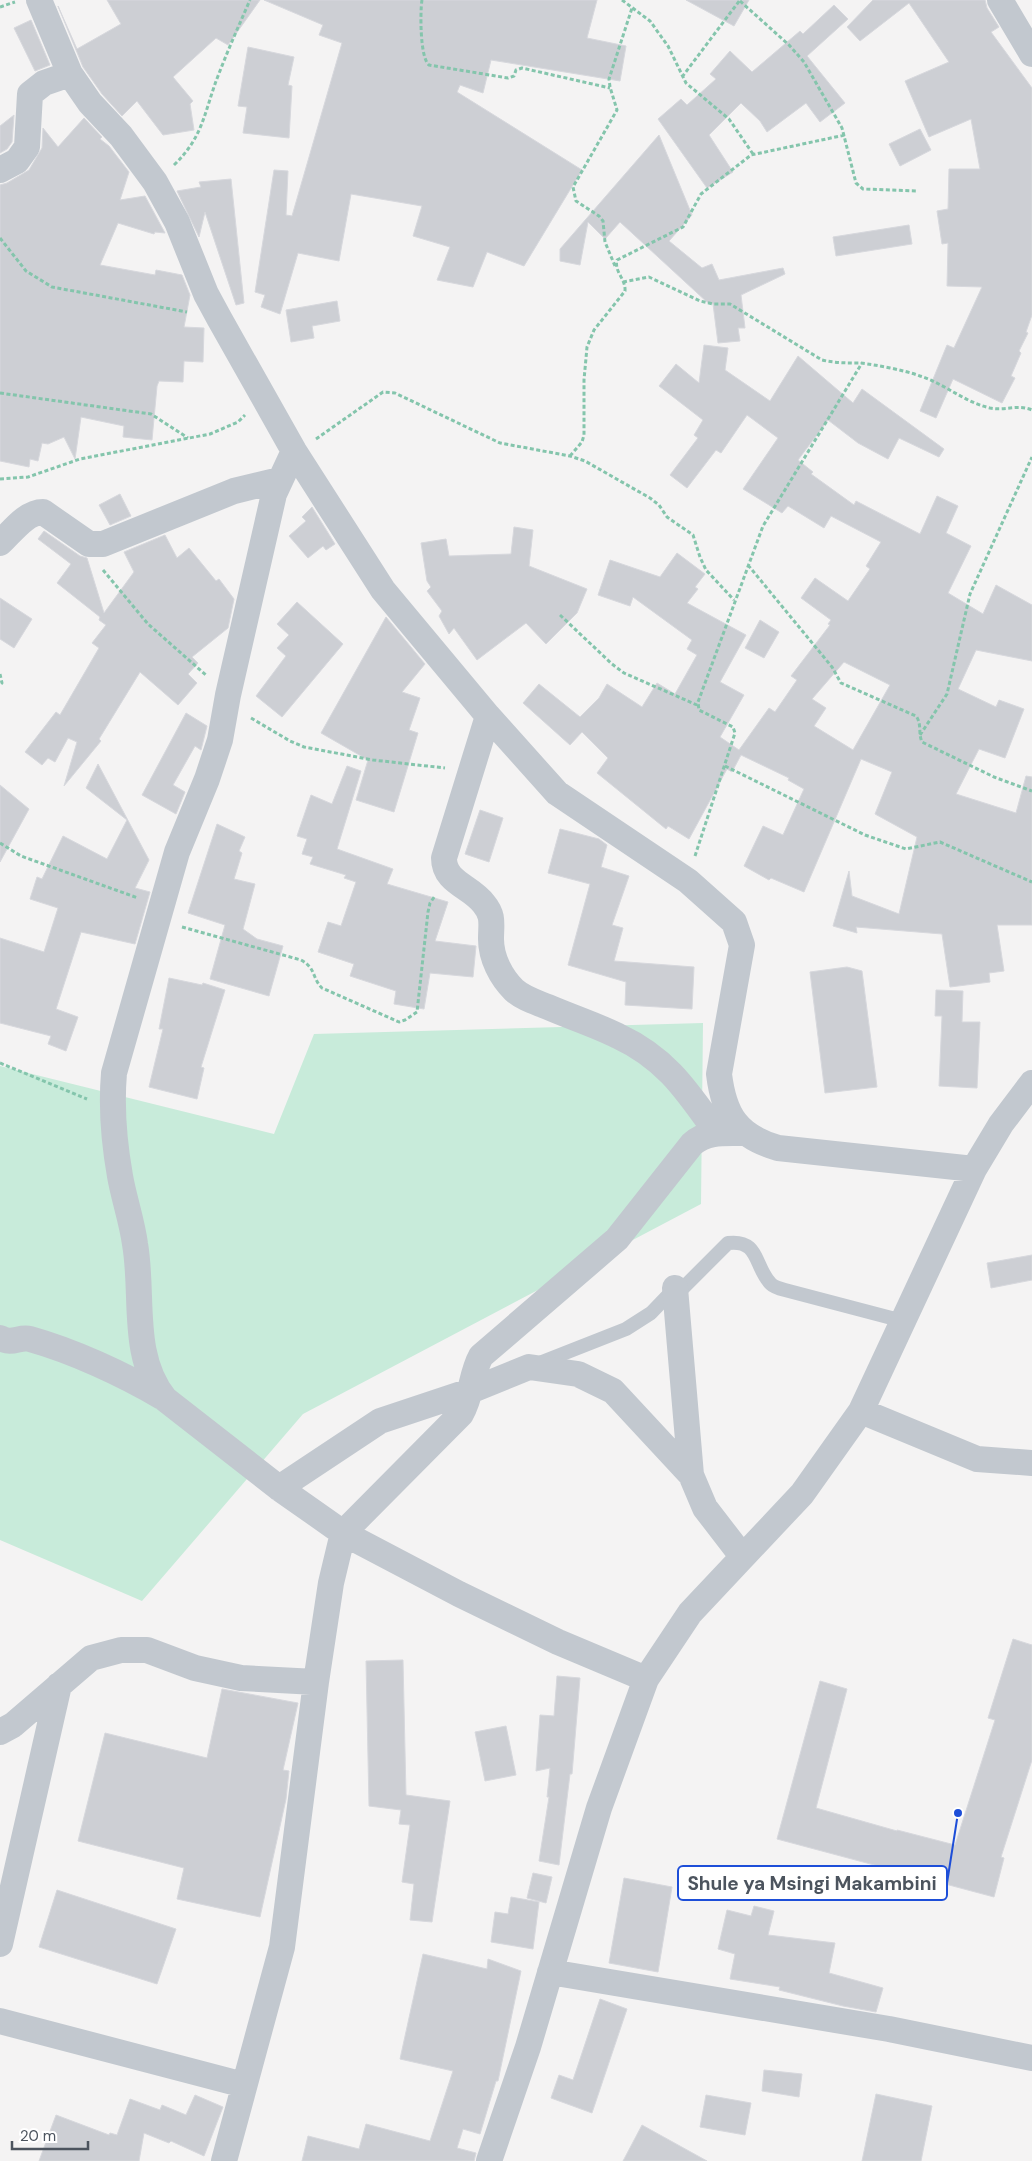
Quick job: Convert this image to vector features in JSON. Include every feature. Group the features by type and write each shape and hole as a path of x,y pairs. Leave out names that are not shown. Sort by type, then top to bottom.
{"street":[{"path":"39,0 70,74 90,104 120,136 155,182 177,222 206,294 219,318 295,452 383,590 488,716 557,793 688,881 734,922 742,945 720,1074 722,1094 729,1115 744,1132 764,1144 778,1148 974,1169"},
{"path":"1000,0 1032,54"},
{"path":"0,170 17,162 27,147 30,94 44,83 70,74"},
{"path":"164,1399 149,1375 142,1344 136,1244 120,1176 113,1115 114,1073 177,852 207,779 220,740 227,699 274,494 295,452"},
{"path":"0,543 29,516 40,511 93,546 103,544 234,491 280,480"},
{"path":"488,716 444,858 444,868 447,874 480,898 490,912 493,918 491,941 497,966 506,981 523,997 619,1036 650,1054 679,1080 718,1132"},
{"path":"489,2161 528,2047 598,1808 646,1679 690,1613 802,1494 860,1411 974,1169 1001,1124 1032,1083"},
{"path":"224,2161 282,1947 316,1682 331,1583 343,1533 461,1414 467,1403 474,1368 481,1356 616,1239 692,1144 700,1137 718,1132 744,1132"},
{"path":"675,1288 692,1474 705,1508 742,1556"},
{"path":"0,1338 10,1342 27,1338 106,1368 164,1399 279,1488 343,1533 459,1594 558,1642 646,1679"},
{"path":"279,1488 370,1426 390,1417 470,1391 529,1367 578,1374 614,1391 692,1474"},
{"path":"860,1411 977,1459 1032,1463"},
{"path":"0,1732 13,1724 91,1658 121,1650 147,1650 195,1668 242,1678 316,1682"},
{"path":"0,1944 59,1685"},
{"path":"550,1972 889,2029 1032,2058"},
{"path":"0,2021 244,2085"}],"lane":[{"path":"529,1367 626,1329 651,1313 675,1288 678,1294 728,1243 742,1243 749,1246 771,1285 903,1321"}],"path":[{"path":"155,182 186,153 198,136 218,77 250,0"},
{"path":"422,0 421,26 424,58 429,64 508,78 514,76 516,70 522,68 610,89"},
{"path":"622,0 650,21 668,46 682,77 691,88 728,119 753,154"},
{"path":"682,77 740,0 789,45 804,62 845,135 856,183 860,188 916,191"},
{"path":"570,456 582,442 584,435 584,380 587,347 594,330 625,291 623,282 605,242 603,221 599,216 576,201 574,187 617,110 610,89 609,79 632,8"},
{"path":"616,267 620,257 683,227 701,194 753,154 845,135"},
{"path":"0,238 26,272 52,287 219,318"},
{"path":"623,282 647,276 700,301 713,304 730,304 796,343 809,354 822,360 833,363 862,364 919,375 935,382 957,396 991,408 1016,406 1032,410"},
{"path":"697,705 734,600 763,526 862,364"},
{"path":"295,452 383,392 395,393 500,443 570,456 592,464 655,501 667,517 690,531 695,538 706,570 734,600"},
{"path":"0,393 151,414 189,438"},
{"path":"0,479 28,477 80,459 210,434 238,422 264,398"},
{"path":"920,736 947,694 970,594 1032,457"},
{"path":"93,546 97,563 145,620 227,699 290,741 304,747 373,760 471,771"},
{"path":"748,565 832,667 839,682 916,716 920,723 922,742 994,777 1032,791"},
{"path":"560,615 624,673 697,705 699,710 733,726 735,733 688,881"},
{"path":"0,674 0,685"},
{"path":"725,766 865,835 906,849 940,842 1032,882"},
{"path":"0,843 28,858 160,913 301,960 309,964 316,981 322,988 399,1022 417,1012 430,903 440,891 457,881"},
{"path":"0,1063 90,1100 113,1115"}],"green space":[{"path":"703,1023 701,1204 303,1414 142,1601 0,1540 0,1066 274,1134 314,1034"}],"building":[{"path":"107,0 260,0 228,45 216,38 173,77 193,101 190,104 194,130 163,135 137,101 122,116 102,94 83,67 58,6 77,49 121,24"},
{"path":"264,0 597,0 587,38 626,46 620,81 491,60 483,93 460,85 457,92 582,170 524,266 487,252 473,287 437,280 450,247 413,236 422,206 351,194 339,261 298,253 280,314 261,307 265,295 255,292 274,170 288,171 286,215 292,216 342,43 319,35 323,25"},
{"path":"686,0 749,0 734,26"},
{"path":"873,0 985,0 987,8 999,27 991,32 1032,88 1032,315 1026,332 1028,333 1019,351 1021,353 1011,376 1015,378 1002,403 953,379 936,418 920,411 947,345 954,348 982,287 947,286 948,243 942,244 937,211 948,209 949,169 980,169 971,119 929,137 905,81 949,62 909,3 860,41 847,27"},
{"path":"834,5 848,19 807,56 845,103 820,122 806,103 767,132 760,121 741,103 709,135 733,172 707,188 658,119 681,99 687,105 716,79 710,74 730,51 752,72 800,31 803,34"},
{"path":"31,20 50,65 35,71 14,28"},
{"path":"248,47 294,57 288,85 292,86 289,138 243,133 247,107 238,106"},
{"path":"14,115 12,142 7,149 0,153 0,126"},
{"path":"84,118 102,137 100,139 109,146 129,172 120,200 145,196 165,233 155,232 154,234 118,223 100,265 155,275 156,270 182,275 190,295 184,327 204,328 203,362 184,361 183,382 159,381 152,440 123,437 124,426 81,417 75,459 64,437 48,444 42,443 38,461 30,459 29,467 0,461 0,185 29,170 42,148 43,128 58,147"},
{"path":"920,129 931,150 900,166 889,144"},
{"path":"659,135 692,215 669,241 702,268 712,264 719,280 783,268 785,274 741,295 745,328 738,328 740,341 718,343 713,304 708,303 620,222 605,239 588,222 580,265 560,261 560,249"},
{"path":"231,179 244,303 236,305 205,212 199,237 177,191 201,187 199,182"},
{"path":"909,225 912,244 836,256 833,237"},
{"path":"337,301 340,321 312,326 314,338 291,342 286,310"},
{"path":"704,345 728,348 725,370 770,401 798,356 853,403 862,389 944,449 939,457 899,438 888,459 858,443 828,420 798,460 813,472 811,474 854,505 856,501 920,534 937,496 958,506 946,533 971,546 948,593 983,614 996,585 1032,605 1032,661 976,650 958,689 996,707 999,700 1024,709 1005,758 979,749 956,794 1016,813 1026,776 1032,777 1032,925 997,925 1004,971 989,973 990,982 950,987 942,934 856,927 857,933 833,926 849,871 852,896 899,914 917,837 875,814 892,772 861,759 804,892 771,878 769,880 744,866 763,826 783,835 804,789 788,780 789,778 741,755 732,772 727,769 689,839 668,826 666,829 597,773 608,758 582,732 570,745 523,703 539,684 580,717 599,698 607,684 642,707 657,683 675,694 697,655 687,649 692,640 633,597 630,606 598,595 610,560 660,577 677,553 705,574 695,587 698,589 687,603 746,635 720,682 744,695 720,737 739,750 769,708 775,712 797,680 791,676 830,625 828,624 831,620 801,598 815,578 848,601 870,569 866,566 881,542 831,516 824,528 788,506 782,513 743,489 778,438 747,415 721,453 716,450 687,488 670,475 698,438 694,435 703,420 659,386 676,364 699,383","holes":["844,662 890,685 853,750 814,726 826,708 812,699"]},
{"path":"120,494 131,516 110,525 99,505"},
{"path":"312,507 335,544 326,550 323,546 308,558 289,536 306,521 302,517"},
{"path":"514,527 533,530 529,566 587,589 577,613 546,644 526,623 477,660 454,628 449,634 439,616 442,611 427,591 431,587 427,581 421,543 446,539 449,556 511,554"},
{"path":"44,531 80,556 87,558 104,613 134,572 124,552 165,535 177,558 189,548 216,581 219,579 234,599 228,628 192,657 198,663 188,674 197,683 178,705 140,672 99,739 101,741 64,786 77,742 68,738 55,762 48,758 42,765 25,752 56,712 60,715 99,648 92,643 106,625 99,620 100,617 57,583 71,564 38,539"},
{"path":"0,598 32,619 14,648 0,639"},
{"path":"297,602 343,644 282,717 256,696 286,656 277,648 289,635 277,624"},
{"path":"386,617 425,664 402,692 420,698 409,730 418,733 394,812 356,800 368,760 321,733"},
{"path":"760,620 779,632 764,658 745,648"},
{"path":"186,713 207,726 201,750 195,746 173,785 185,792 176,814 142,795"},
{"path":"98,764 149,860 135,888 150,892 135,944 81,932 56,1009 78,1017 66,1051 48,1044 51,1036 0,1023 0,938 44,952 58,908 30,899 37,877 42,879 63,836 107,859 127,820 86,788"},
{"path":"347,766 361,771 337,849 393,869 387,884 448,902 435,941 476,946 473,977 430,973 424,1009 394,1004 396,991 350,976 354,964 318,952 328,922 341,926 356,882 344,878 346,875 310,864 313,857 302,854 307,839 297,836 311,795 332,804"},
{"path":"0,785 29,809 0,862"},
{"path":"480,810 503,818 489,862 465,854"},
{"path":"217,824 245,837 239,851 242,853 234,879 255,884 243,929 257,939 283,946 269,996 210,979 225,925 188,913"},
{"path":"560,829 599,839 607,845 601,867 629,876 612,925 623,928 614,961 694,967 692,1009 625,1005 626,982 568,965 590,884 548,873"},
{"path":"847,967 862,971 877,1087 825,1093 810,972"},
{"path":"169,978 202,985 203,983 225,990 201,1067 204,1068 197,1099 149,1087 163,1029 159,1029"},
{"path":"936,990 963,991 962,1022 980,1022 977,1088 939,1086 942,1016 935,1016"},
{"path":"1032,1255 1032,1280 991,1288 987,1263"},
{"path":"1013,1639 1032,1645 1032,1760 1001,1857 1004,1858 994,1897 777,1839 820,1681 847,1689 816,1808 955,1845 995,1720 988,1718"},
{"path":"403,1660 406,1795 450,1801 432,1922 410,1920 414,1884 402,1882 410,1825 399,1824 401,1810 369,1806 366,1661"},
{"path":"557,1676 580,1678 572,1774 570,1774 559,1865 539,1861 549,1797 547,1797 550,1768 536,1771 540,1715 554,1716"},
{"path":"222,1689 298,1703 283,1770 289,1771 286,1799 260,1917 177,1899 184,1868 78,1841 105,1733 207,1758"},
{"path":"506,1726 516,1775 485,1781 475,1732"},
{"path":"533,1873 552,1877 546,1903 527,1898"},
{"path":"624,1878 672,1887 658,1972 609,1963"},
{"path":"57,1890 176,1929 157,1984 39,1947"},
{"path":"511,1897 539,1902 533,1949 491,1942 495,1912 508,1914"},
{"path":"754,1906 774,1911 768,1935 835,1943 829,1973 883,1988 876,2012 779,1990 780,1987 730,1979 735,1954 718,1949 727,1910 751,1916"},
{"path":"423,1954 487,1969 488,1959 521,1971 498,2081 496,2081 480,2134 463,2129 457,2148 476,2153 474,2161 302,2161 308,2136 359,2149 366,2124 430,2141 453,2071 400,2059"},
{"path":"600,1999 627,2009 592,2113 551,2098 559,2075 573,2080"},
{"path":"764,2070 802,2074 799,2097 762,2091"},
{"path":"876,2094 932,2106 921,2161 862,2161"},
{"path":"195,2095 223,2107 204,2156 171,2141 169,2143 144,2133 139,2161 39,2161 56,2115 109,2135 110,2133 117,2135 130,2099 160,2110 162,2105 186,2115"},
{"path":"706,2095 751,2103 745,2135 700,2127"},
{"path":"642,2125 707,2161 623,2161"}],"place":[{"name":"Shule ya Msingi Makambini","path":"958,1813"}]}
